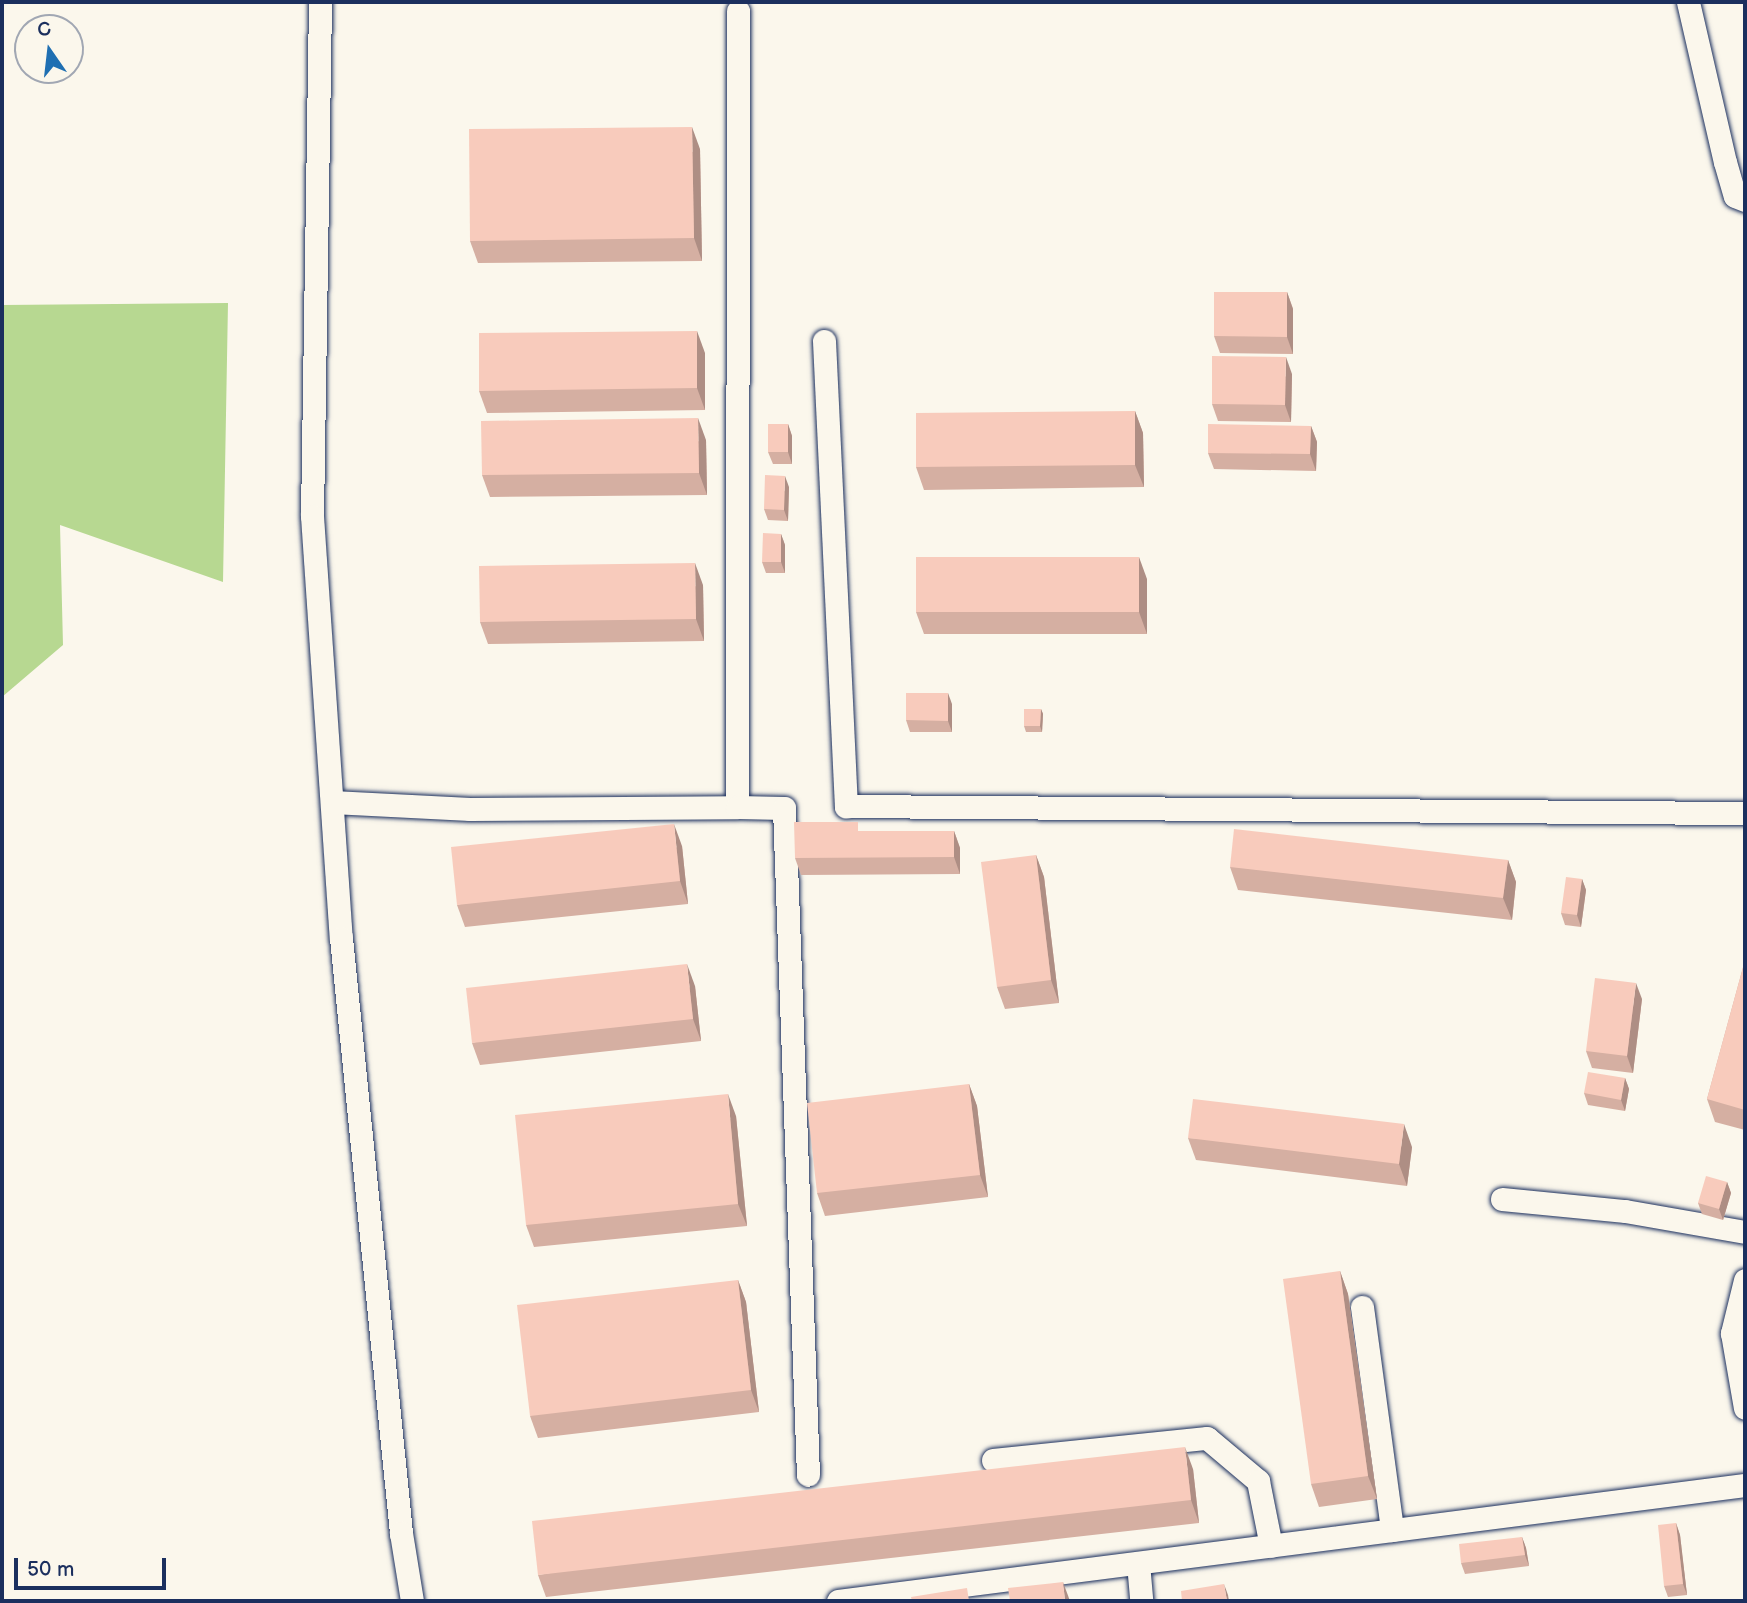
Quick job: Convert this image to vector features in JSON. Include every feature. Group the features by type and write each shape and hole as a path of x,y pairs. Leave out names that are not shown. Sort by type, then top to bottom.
{"street":[{"path":"320,2 312,516 332,802 401,1534 412,1601"},
{"path":"1688,2 1725,162 1735,196 1745,200"},
{"path":"737,807 738,11"},
{"path":"824,341 846,806 1745,813"},
{"path":"332,802 470,809 784,808 808,1475"},
{"path":"1503,1199 1625,1211 1745,1232"},
{"path":"1745,1280 1732,1334 1745,1408"},
{"path":"1362,1307 1392,1530"},
{"path":"993,1460 1207,1438 1258,1481 1271,1546"},
{"path":"838,1601 1745,1485"},
{"path":"1138,1563 1142,1601"}],"green space":[{"path":"228,303 223,582 60,525 63,645 2,697 2,305"}],"building":[{"path":"692,127 694,238 470,241 469,129"},
{"path":"1214,292 1287,292 1287,337 1214,336"},
{"path":"697,331 697,388 479,391 479,333"},
{"path":"1212,356 1286,357 1285,405 1212,404"},
{"path":"1135,411 1135,465 916,467 916,413"},
{"path":"698,418 699,473 482,475 481,421"},
{"path":"768,424 788,424 788,452 768,452"},
{"path":"1208,424 1311,426 1310,454 1208,453"},
{"path":"765,475 785,476 784,510 764,509"},
{"path":"763,533 781,534 781,562 762,562"},
{"path":"916,557 1139,557 1139,612 916,612"},
{"path":"695,563 696,619 480,622 479,566"},
{"path":"906,693 948,693 948,721 906,720"},
{"path":"1024,709 1041,709 1040,726 1024,726"},
{"path":"794,822 858,822 858,831 954,831 954,857 795,858"},
{"path":"674,824 680,881 457,905 451,847"},
{"path":"1234,829 1508,860 1503,898 1230,867"},
{"path":"1036,855 1051,980 997,987 981,862"},
{"path":"1566,877 1582,879 1577,915 1561,913"},
{"path":"1745,960 1745,1110 1707,1099"},
{"path":"687,964 693,1019 472,1043 466,988"},
{"path":"1595,978 1636,983 1627,1056 1586,1051"},
{"path":"1588,1072 1625,1078 1621,1100 1584,1093"},
{"path":"969,1084 980,1175 817,1193 807,1103"},
{"path":"728,1094 738,1204 526,1225 515,1115"},
{"path":"1193,1099 1404,1124 1399,1164 1188,1138"},
{"path":"1706,1176 1727,1182 1719,1209 1698,1203"},
{"path":"1340,1271 1368,1476 1311,1484 1283,1279"},
{"path":"738,1280 751,1390 530,1416 517,1305"},
{"path":"1185,1447 1191,1500 538,1575 532,1521"},
{"path":"1676,1523 1683,1584 1664,1586 1658,1525"},
{"path":"1522,1537 1525,1555 1461,1563 1459,1544"},
{"path":"1063,1582 1065,1601 1010,1601 1008,1588"},
{"path":"1224,1584 1227,1601 1182,1601 1181,1591"},
{"path":"967,1588 969,1601 912,1601 911,1597"}]}
